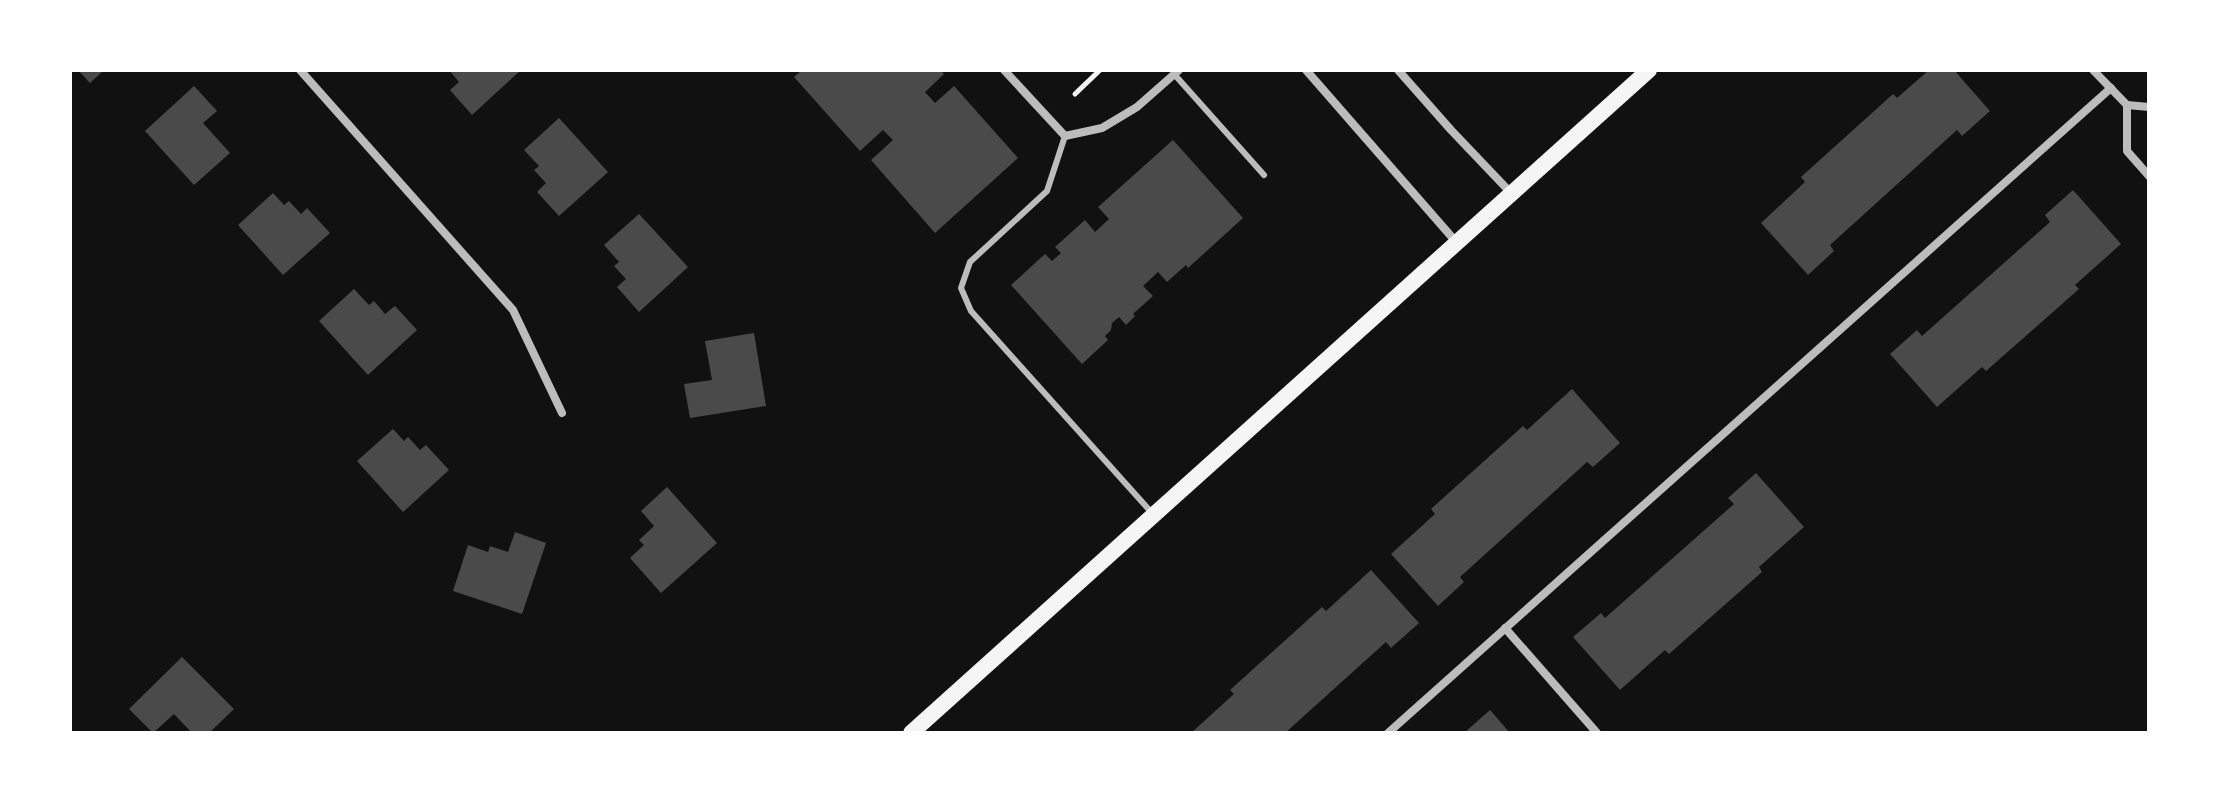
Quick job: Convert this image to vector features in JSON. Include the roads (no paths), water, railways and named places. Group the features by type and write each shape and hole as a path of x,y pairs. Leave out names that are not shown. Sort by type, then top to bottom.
{"main road":[{"path":"911,733 1649,70"}],"street":[{"path":"300,70 513,310 562,413"},
{"path":"1004,70 1065,136 1102,128 1137,107 1176,72"},
{"path":"1306,70 1457,243"},
{"path":"1398,70 1512,194"},
{"path":"2093,70 2127,105 2149,107"},
{"path":"1388,733 2111,88"},
{"path":"2127,105 2127,151 2149,176"},
{"path":"1505,628 1597,733"}],"lane":[{"path":"1176,72 1264,175"},
{"path":"1065,136 1047,191 970,262 961,288 971,311 1154,516"}]}
